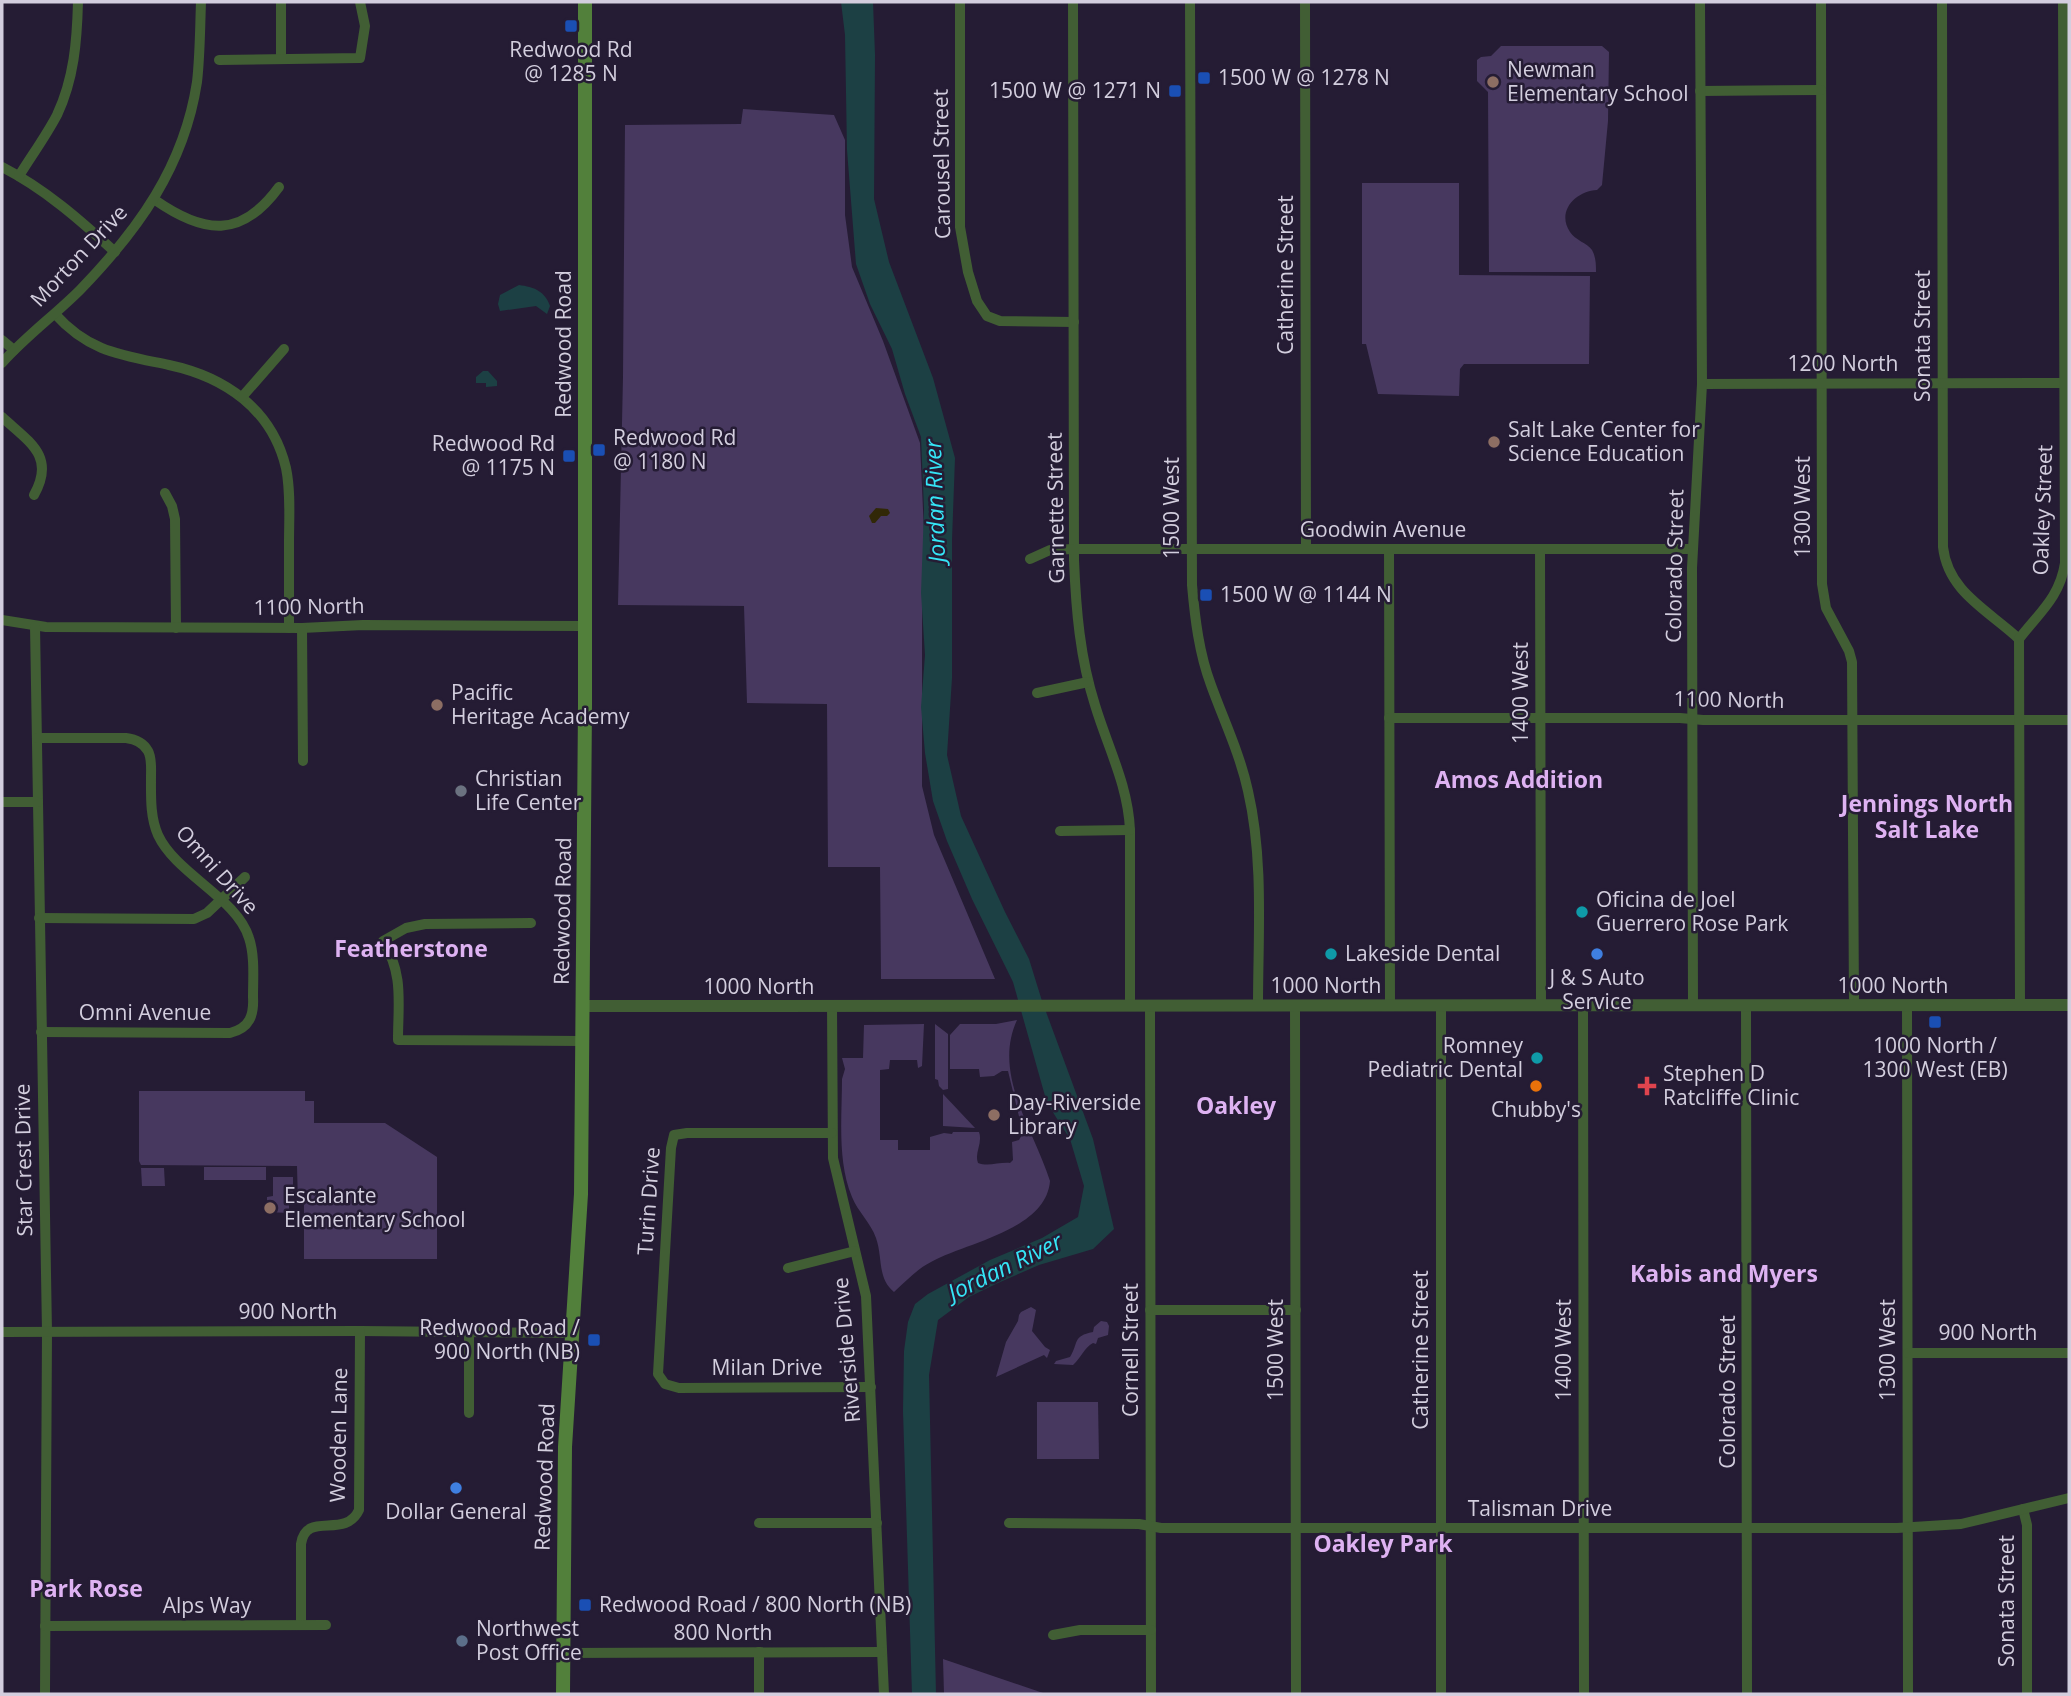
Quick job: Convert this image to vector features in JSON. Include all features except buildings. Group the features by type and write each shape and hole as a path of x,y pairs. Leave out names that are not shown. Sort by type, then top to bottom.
{"main road":[{"name":"Redwood Road","path":"563,1694 565,1447 581,1194 585,2"}],"street":[{"path":"19,176 63,101 72,68 78,2"},
{"name":"Morton Drive","path":"2,363 55,314 115,252 155,200 184,134 191,109 199,60 201,2"},
{"path":"281,2 281,59"},
{"path":"219,60 360,58 365,26 360,2"},
{"name":"Carousel Street","path":"960,2 960,227 977,301 987,316 1000,321 1074,322"},
{"name":"Garnette Street","path":"1073,2 1074,549 1078,630 1088,681 1100,722 1125,789 1130,830 1130,1006"},
{"name":"1500 West","path":"1190,2 1193,598 1200,649 1237,751 1253,815 1257,867 1258,1006"},
{"name":"Catherine Street","path":"1305,2 1306,549"},
{"name":"Colorado Street","path":"1693,1005 1692,549 1702,384 1700,2"},
{"name":"1300 West","path":"1821,2 1822,584 1826,608 1851,654 1854,1005"},
{"name":"Sonata Street","path":"1942,2 1943,547 1945,563 1952,578 2018,639"},
{"name":"Oakley Street","path":"2018,639 2053,598 2063,573 2067,383 2063,2"},
{"path":"1700,91 1821,90"},
{"path":"2,167 64,207 115,252"},
{"path":"155,200 176,214 200,224 226,225 239,222 260,210 279,187"},
{"path":"55,314 74,333 95,346 124,356 204,374 229,387 253,407 270,430 286,469 289,498 289,628"},
{"path":"2,340 14,350"},
{"path":"242,397 285,349"},
{"name":"1200 North","path":"1702,384 2067,383"},
{"path":"2,417 34,446 41,458 42,478 34,495"},
{"path":"165,493 175,519 176,628"},
{"name":"Goodwin Avenue","path":"1030,559 1049,550 1074,549 1692,549"},
{"path":"1389,549 1390,1005"},
{"name":"1400 West","path":"1540,549 1541,1005"},
{"name":"1100 North","path":"2,620 35,626 176,628 585,626"},
{"name":"Star Crest Drive","path":"35,626 47,1332 45,1694"},
{"path":"302,628 303,761"},
{"path":"2018,639 2020,1005"},
{"path":"1037,694 1088,681"},
{"name":"1100 North","path":"1389,718 2069,720"},
{"name":"Omni Drive","path":"37,738 125,738 141,743 148,751 152,807 159,836 170,852 244,926 251,945 253,1009 246,1026"},
{"path":"2,802 38,802"},
{"path":"1060,831 1130,830"},
{"path":"39,918 194,919 207,913 245,877"},
{"path":"531,923 425,924 406,928 383,941 393,957 398,975 398,1040 582,1041"},
{"name":"1500 West","path":"1295,1005 1296,1694"},
{"name":"Catherine Street","path":"1441,1005 1441,1694"},
{"name":"1400 West","path":"1583,1005 1584,1694"},
{"name":"Colorado Street","path":"1746,1005 1747,1694"},
{"name":"1300 West","path":"1907,1005 1908,1694"},
{"name":"1000 North","path":"583,1006 2069,1005"},
{"name":"Riverside Drive","path":"832,1006 834,1167 866,1296 884,1694"},
{"name":"Cornell Street","path":"1150,1006 1150,1694"},
{"name":"Omni Avenue","path":"41,1032 225,1033 246,1026"},
{"name":"Turin Drive","path":"665,1384 659,1378 657,1365 674,1135 832,1133"},
{"path":"788,1268 855,1251"},
{"path":"1150,1310 1296,1310"},
{"name":"Wooden Lane","path":"301,1625 303,1535 314,1526 345,1524 354,1519 359,1510 360,1331"},
{"name":"900 North","path":"2,1332 573,1333"},
{"path":"469,1333 469,1413"},
{"name":"900 North","path":"1908,1353 2069,1353"},
{"name":"Milan Drive","path":"665,1384 679,1388 871,1387"},
{"name":"Talisman Drive","path":"1009,1522 1139,1524 1161,1528 1908,1527 1961,1524 2069,1498"},
{"name":"Sonata Street","path":"2023,1509 2026,1525 2027,1694"},
{"path":"758,1523 877,1523"},
{"name":"Alps Way","path":"46,1626 326,1625"},
{"path":"1053,1635 1080,1630 1150,1630"},
{"path":"759,1652 759,1694"},
{"name":"800 North","path":"563,1653 882,1652"}],"shaded area":[{"path":"1501,46 1602,46 1609,52 1608,121 1602,185 1597,190 1576,198 1570,204 1565,217 1572,235 1592,250 1596,272 1489,272 1488,92 1477,81 1477,60 1491,56"},
{"path":"743,109 834,115 845,140 845,215 852,267 883,341 920,443 924,532 922,786 934,835 995,979 881,979 880,867 828,867 827,704 747,703 744,606 618,605 625,125 741,124"},
{"path":"1362,183 1459,183 1459,275 1590,276 1589,364 1464,364 1460,369 1459,396 1378,394 1366,344 1362,344"},
{"path":"1017,1020 1009,1061 1012,1081 1050,1181 1045,1198 1035,1212 1020,1223 931,1262 894,1292 885,1280 874,1233 847,1183 841,1139 842,1079 845,1069 842,1058 863,1058 864,1025 924,1024 922,1066 918,1068 917,1060 890,1060 889,1069 880,1070 880,1140 898,1140 898,1150 930,1150 930,1137 953,1132 979,1132 978,1163 1010,1163 1013,1160 1012,1142 1019,1140 1023,1133 1008,1071 980,1077 979,1069 950,1069 950,1035 960,1024 996,1024"},
{"path":"935,1024 948,1034 948,1089 943,1090 935,1079"},
{"path":"139,1091 305,1091 305,1101 314,1101 314,1123 385,1123 437,1157 437,1259 304,1259 304,1205 298,1204 297,1166 141,1165"},
{"path":"943,1094 975,1128 943,1126"},
{"path":"204,1167 266,1167 266,1180 204,1180"},
{"path":"141,1168 164,1168 165,1186 142,1186"},
{"path":"273,1177 293,1177 293,1197 289,1197 289,1213 267,1212 267,1197 273,1196"},
{"path":"1031,1307 1036,1310 1032,1331 1050,1350 1047,1358 1044,1355 996,1377 1006,1342 1019,1315"},
{"path":"1101,1321 1107,1322 1109,1326 1108,1335 1098,1338 1096,1344 1090,1345 1073,1365 1054,1364 1070,1357 1079,1338 1093,1332 1094,1327"},
{"path":"1037,1402 1098,1402 1099,1459 1037,1459"},
{"path":"943,1659 1046,1694 944,1694"}],"sand":[{"path":"876,508 888,509 890,513 872,523 869,516"}],"water":[{"name":"Jordan River","path":"841,2 873,2 874,199 889,262 933,378 955,458 952,678 947,755 961,816 1029,959 1093,1139 1114,1229 1093,1249 1039,1265 998,1283 969,1297 938,1320 929,1375 936,1694 912,1694 903,1411 904,1351 908,1322 915,1304 928,1294 990,1260 1042,1238 1078,1217 1084,1186 1070,1139 1047,1103 1013,982 972,899 933,801 921,707 925,655 921,593 924,509 921,437 892,349 870,304 856,264 847,150 845,35"},
{"path":"519,285 542,293 550,306 547,314 536,306 500,311 500,295"},
{"path":"483,371 488,371 497,381 497,386 486,387 486,383 476,383 476,377"}],"place":[{"name":"Redwood Rd @ 1285 N","path":"571,26"},
{"name":"1500 W @ 1278 N","path":"1204,78"},
{"name":"Newman Elementary School","path":"1493,82"},
{"name":"1500 W @ 1271 N","path":"1175,91"},
{"name":"Salt Lake Center for Science Education","path":"1494,442"},
{"name":"Redwood Rd @ 1180 N","path":"599,450"},
{"name":"Redwood Rd @ 1175 N","path":"569,456"},
{"name":"1500 W @ 1144 N","path":"1206,595"},
{"name":"Pacific Heritage Academy","path":"437,705"},
{"name":"Christian Life Center","path":"461,791"},
{"name":"Oficina de Joel Guerrero Rose Park","path":"1582,912"},
{"name":"Lakeside Dental","path":"1331,954"},
{"name":"J & S Auto Service","path":"1597,954"},
{"name":"1000 North / 1300 West (EB)","path":"1935,1022"},
{"name":"Romney Pediatric Dental","path":"1537,1058"},
{"name":"Chubby's","path":"1536,1086"},
{"name":"Stephen D Ratcliffe Clinic","path":"1647,1086"},
{"name":"Day-Riverside Library","path":"994,1115"},
{"name":"Escalante Elementary School","path":"270,1208"},
{"name":"Redwood Road / 900 North (NB)","path":"594,1340"},
{"name":"Dollar General","path":"456,1488"},
{"name":"Redwood Road / 800 North (NB)","path":"585,1605"},
{"name":"Northwest Post Office","path":"462,1641"}],"district":[{"name":"Amos Addition","path":"1519,780"},
{"name":"Jennings North Salt Lake","path":"1927,817"},
{"name":"Featherstone","path":"411,949"},
{"name":"Oakley","path":"1236,1106"},
{"name":"Kabis and Myers","path":"1724,1274"},
{"name":"Oakley Park","path":"1383,1544"},
{"name":"Park Rose","path":"86,1589"}]}
